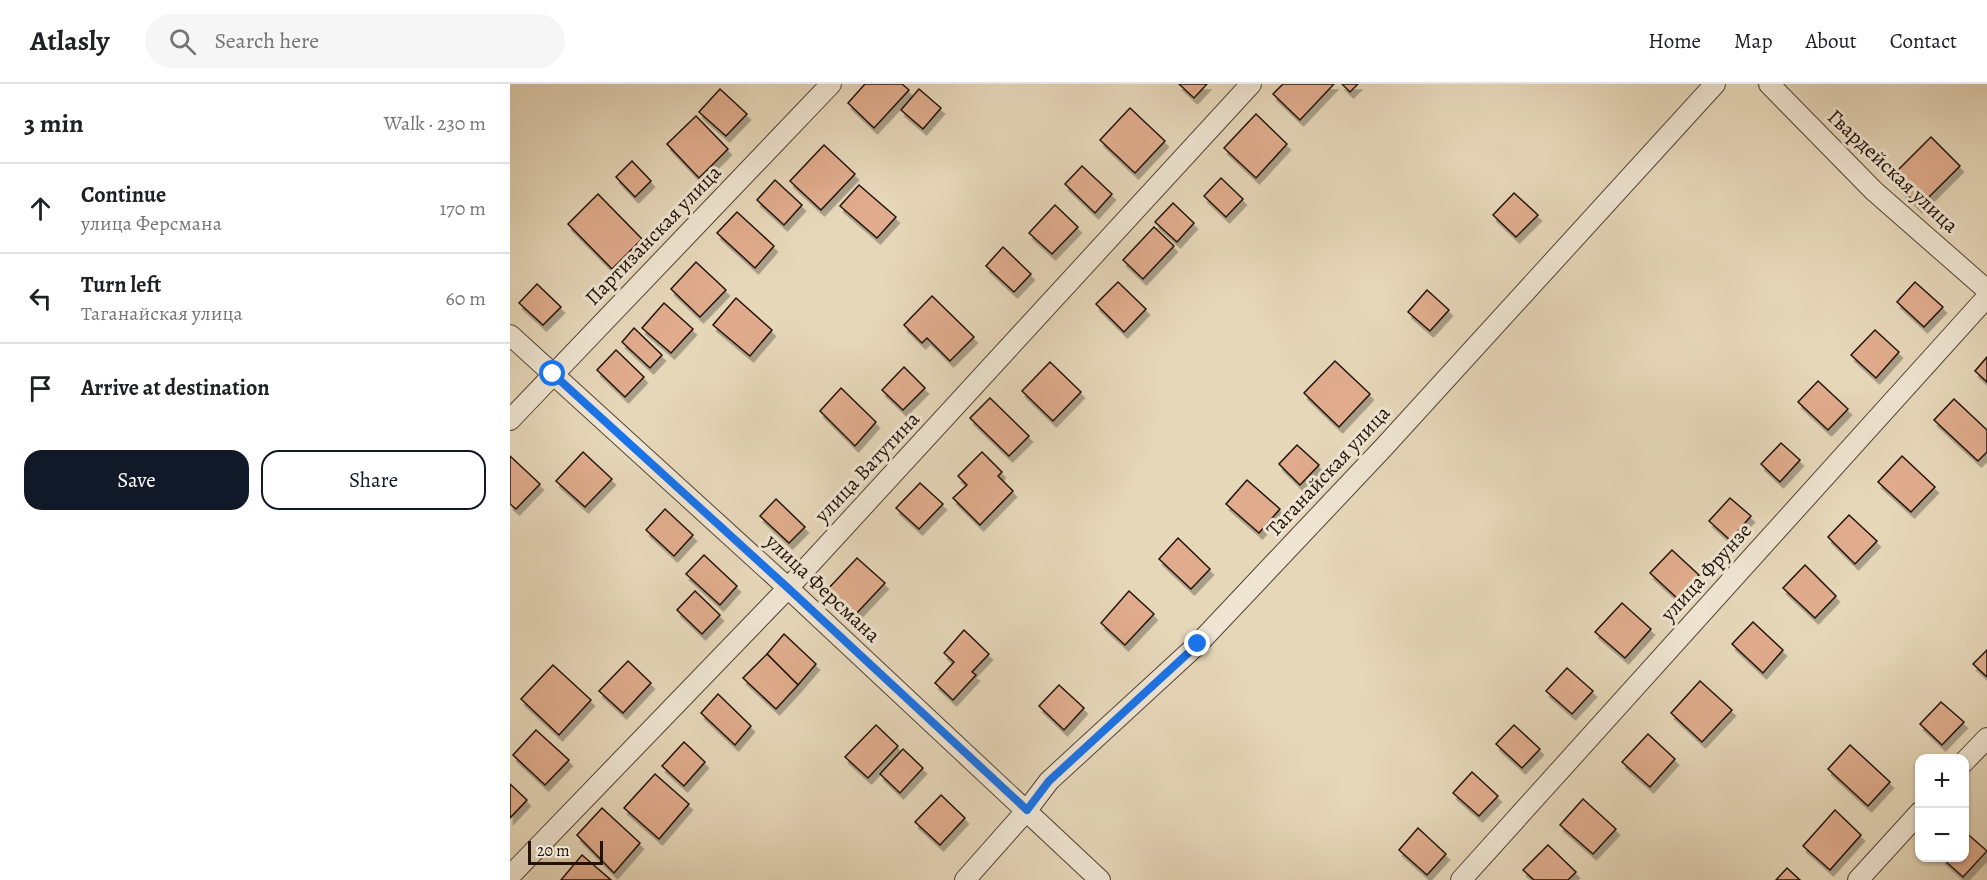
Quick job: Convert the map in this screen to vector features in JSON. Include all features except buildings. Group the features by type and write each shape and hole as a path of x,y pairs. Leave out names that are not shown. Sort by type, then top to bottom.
{"street":[{"name":"Партизанская улица","path":"510,420 831,84"},
{"name":"улица Ватутина","path":"510,876 788,588 1251,84"},
{"name":"Таганайская улица","path":"965,880 1027,810 1049,781 1198,644 1384,447 1714,84"},
{"name":"Гвардейская улица","path":"1769,84 1874,190 1987,290"},
{"name":"улица Фрунзе","path":"1461,880 1987,297"},
{"name":"улица Ферсмана","path":"510,335 788,588 1100,880"},
{"path":"1969,758 1987,738"},
{"path":"1858,880 1915,817"}],"route":[{"path":"553,374 1027,810 1049,781 1198,644"}]}
